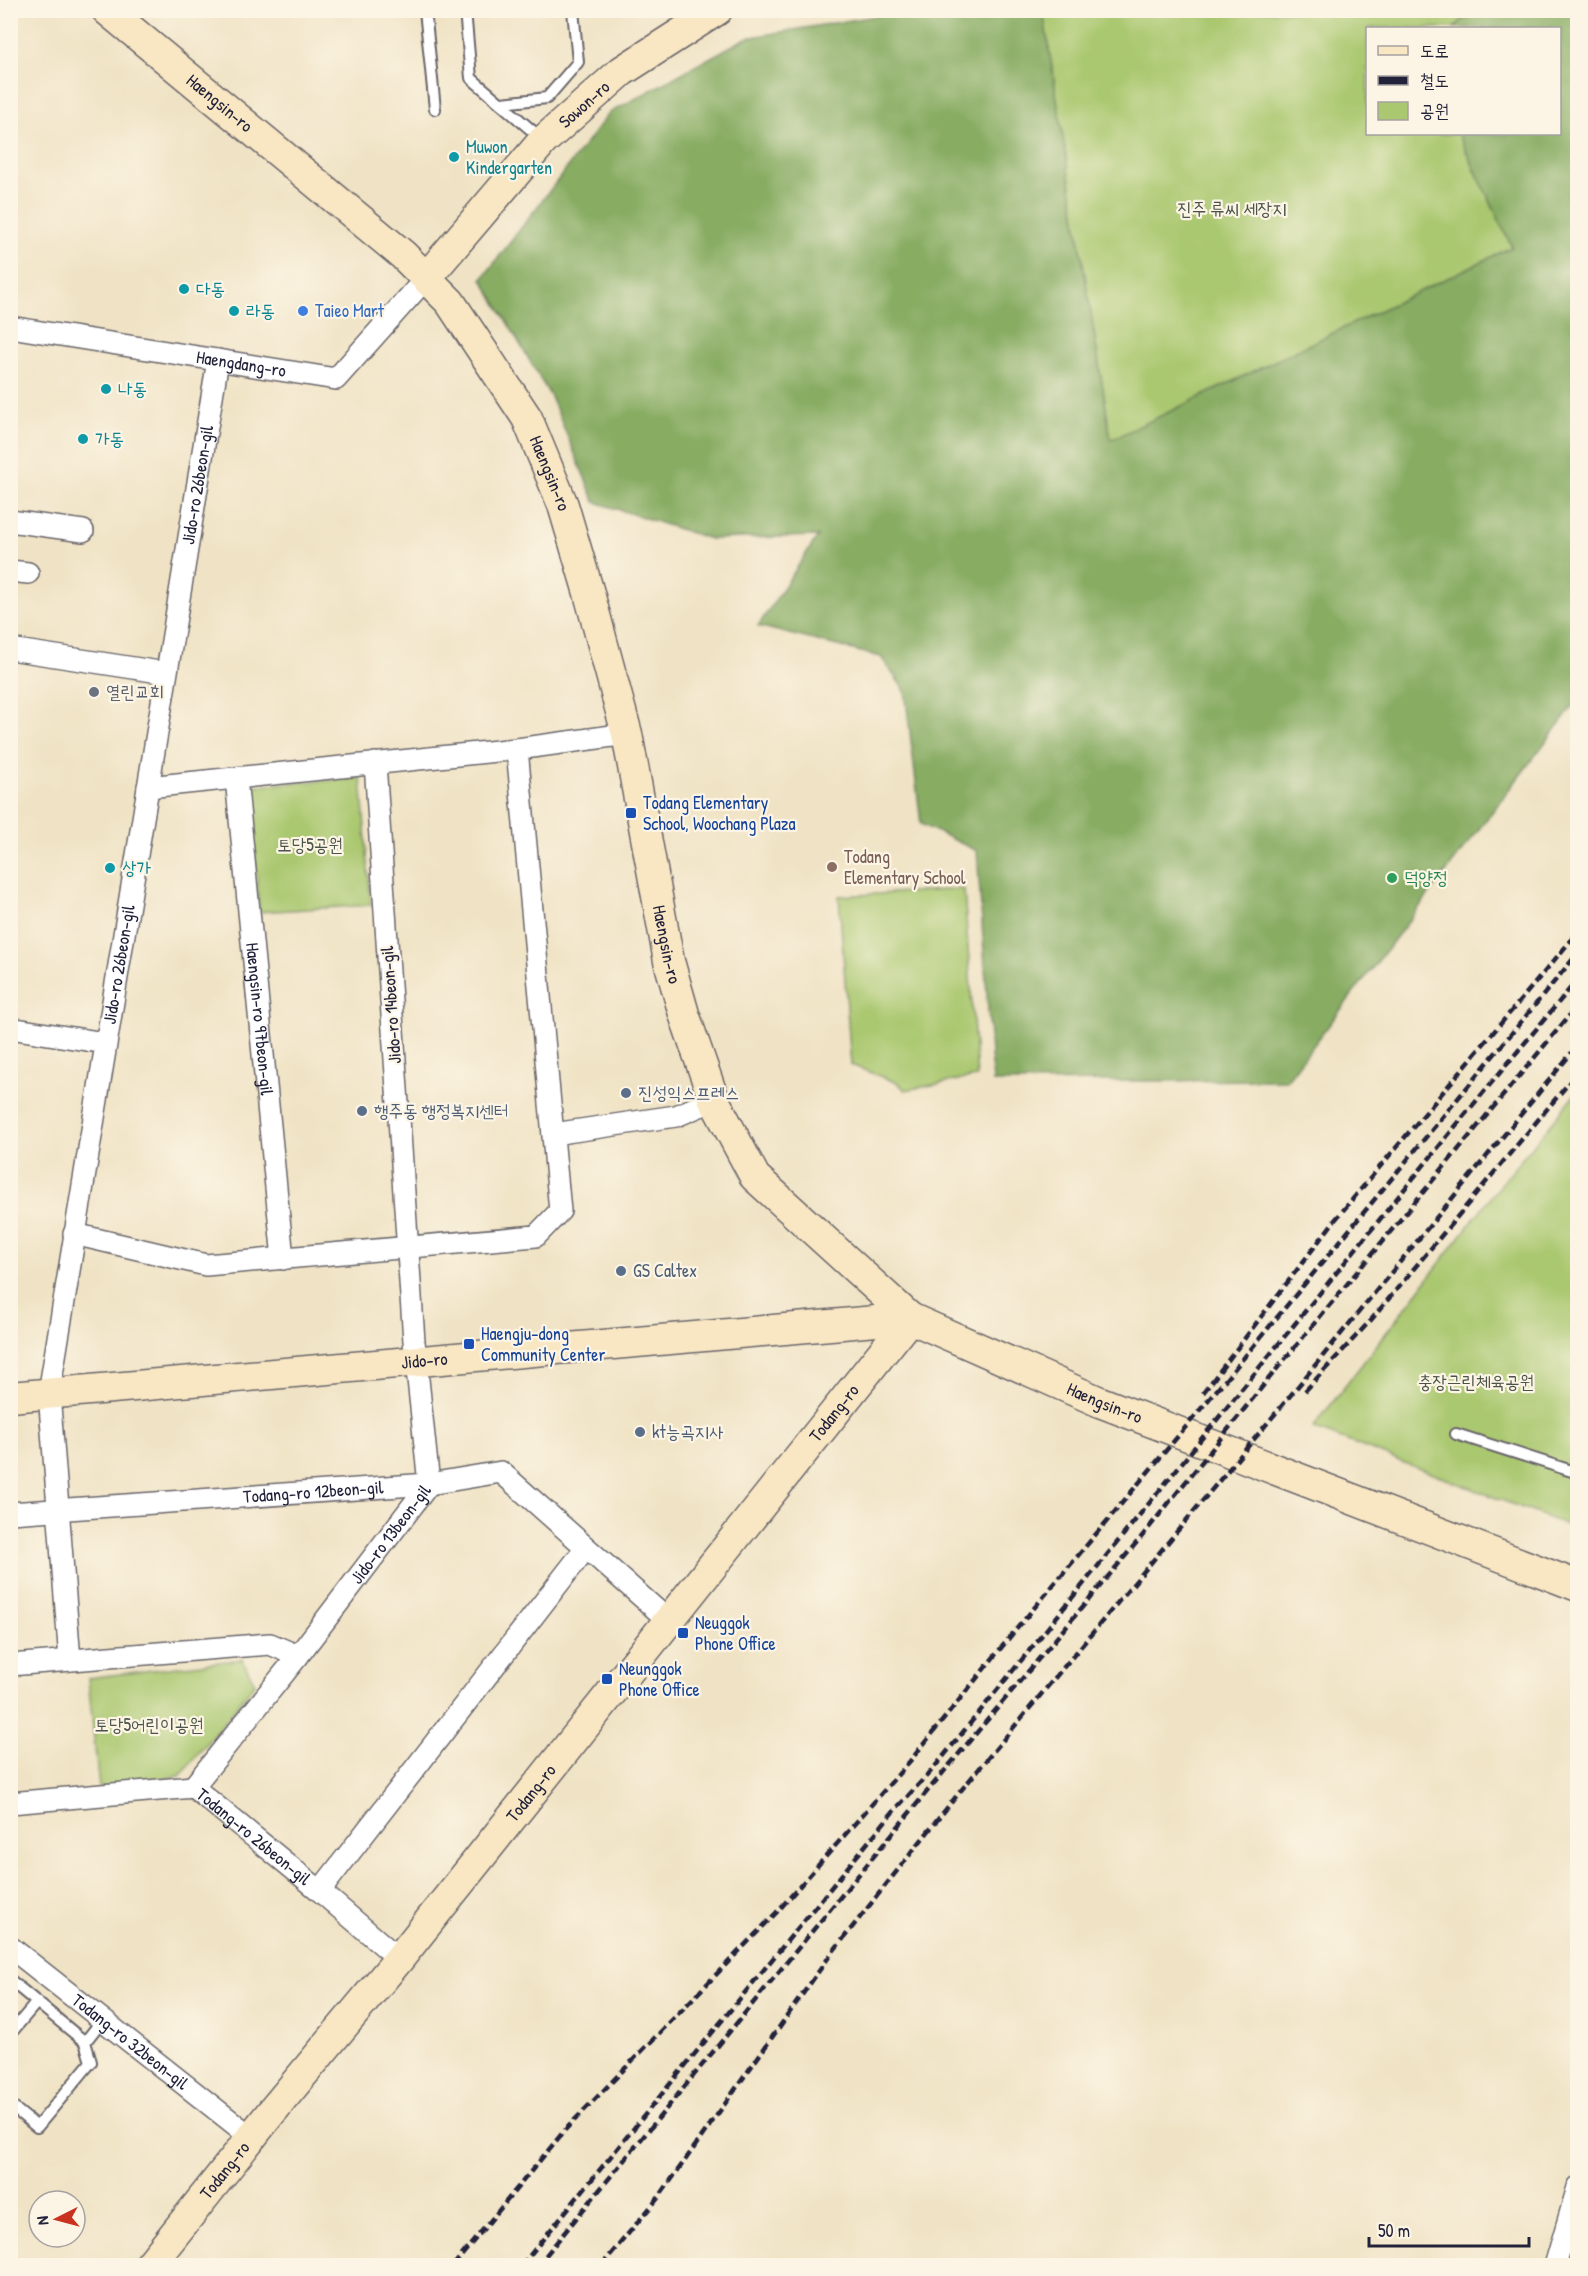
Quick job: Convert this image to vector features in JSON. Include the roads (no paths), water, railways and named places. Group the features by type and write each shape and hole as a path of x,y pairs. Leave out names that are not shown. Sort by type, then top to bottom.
{"main road":[{"name":"Haengsin-ro","path":"107,10 404,255 427,277 450,302 527,418 563,505 590,593 627,734 669,961 684,1014 714,1100 755,1177 910,1318 1100,1402 1578,1586"},
{"name":"Sowon-ro","path":"427,277 543,141 622,71 717,10"},
{"name":"Jido-ro","path":"10,1397 910,1318"},
{"name":"Todang-ro","path":"149,2265 399,1959 910,1318"}],"street":[{"name":"Haengdang-ro","path":"10,327 336,379 427,277"},
{"name":"Jido-ro 26beon-gil","path":"70,1660 49,1393 218,360"},
{"path":"10,521 83,531"},
{"path":"10,649 166,673"},
{"path":"148,787 517,749 627,734"},
{"path":"74,1234 206,1265 536,1236 560,1211 517,749"},
{"name":"Jido-ro 14beon-gil","path":"375,763 416,1360"},
{"name":"Haengsin-ro 97beon-gil","path":"236,778 283,1259"},
{"path":"10,1028 105,1043"},
{"path":"553,1134 676,1116 714,1100"},
{"name":"Jido-ro 13beon-gil","path":"193,1787 298,1656 429,1484 416,1360"},
{"name":"Todang-ro 12beon-gil","path":"10,1513 429,1484 501,1472 669,1621"},
{"path":"320,1891 586,1548"},
{"path":"10,1665 270,1644 298,1656"},
{"name":"Todang-ro 26beon-gil","path":"10,1803 193,1787 399,1959"},
{"name":"Todang-ro 32beon-gil","path":"10,1947 251,2138"},
{"path":"1555,2265 1578,2187"}],"lane":[{"path":"425,10 435,109"},
{"path":"465,10 471,78 543,141"},
{"path":"502,103 547,98 578,62 573,10"},
{"path":"1456,1434 1578,1473"},
{"path":"10,1980 85,2042 91,2062 37,2127 10,2106"},
{"path":"10,2034 37,2002"},
{"path":"85,2042 103,2019"}],"railway":[{"path":"1203,1393 1335,1220 1578,932"},
{"path":"453,2266 565,2130 776,1913 910,1761 1014,1632 1578,953"},
{"path":"521,2266 892,1813 933,1769 1463,1117 1578,979"},
{"path":"537,2266 920,1800 1143,1535 1266,1382 1578,1005"},
{"path":"601,2266 659,2197 831,1954 958,1794 1285,1402 1578,1045"},
{"path":"1305,1391 1371,1320 1578,1072"}],"place":[{"name":"Muwon Kindergarten","path":"454,157"},
{"name":"다동","path":"184,289"},
{"name":"라동","path":"234,311"},
{"name":"Taieo Mart","path":"303,311"},
{"name":"나동","path":"106,389"},
{"name":"가동","path":"83,439"},
{"name":"열린교회","path":"94,692"},
{"name":"Todang Elementary School, Woochang Plaza","path":"631,813"},
{"name":"Todang Elementary School","path":"832,867"},
{"name":"상가","path":"110,868"},
{"name":"덕양정","path":"1392,878"},
{"name":"진성익스프레스","path":"626,1093"},
{"name":"행주동 행정복지센터","path":"362,1111"},
{"name":"GS Caltex","path":"621,1271"},
{"name":"Haengju-dong Community Center","path":"469,1344"},
{"name":"kt능곡지사","path":"640,1432"},
{"name":"Neuggok Phone Office","path":"683,1633"},
{"name":"Neunggok Phone Office","path":"607,1679"}],"park label":[{"name":"진주 류씨 세장지","path":"1232,209"},
{"name":"토당5공원","path":"310,845"},
{"name":"충장근린체육공원","path":"1476,1382"},
{"name":"토당5어린이공원","path":"149,1725"}]}
